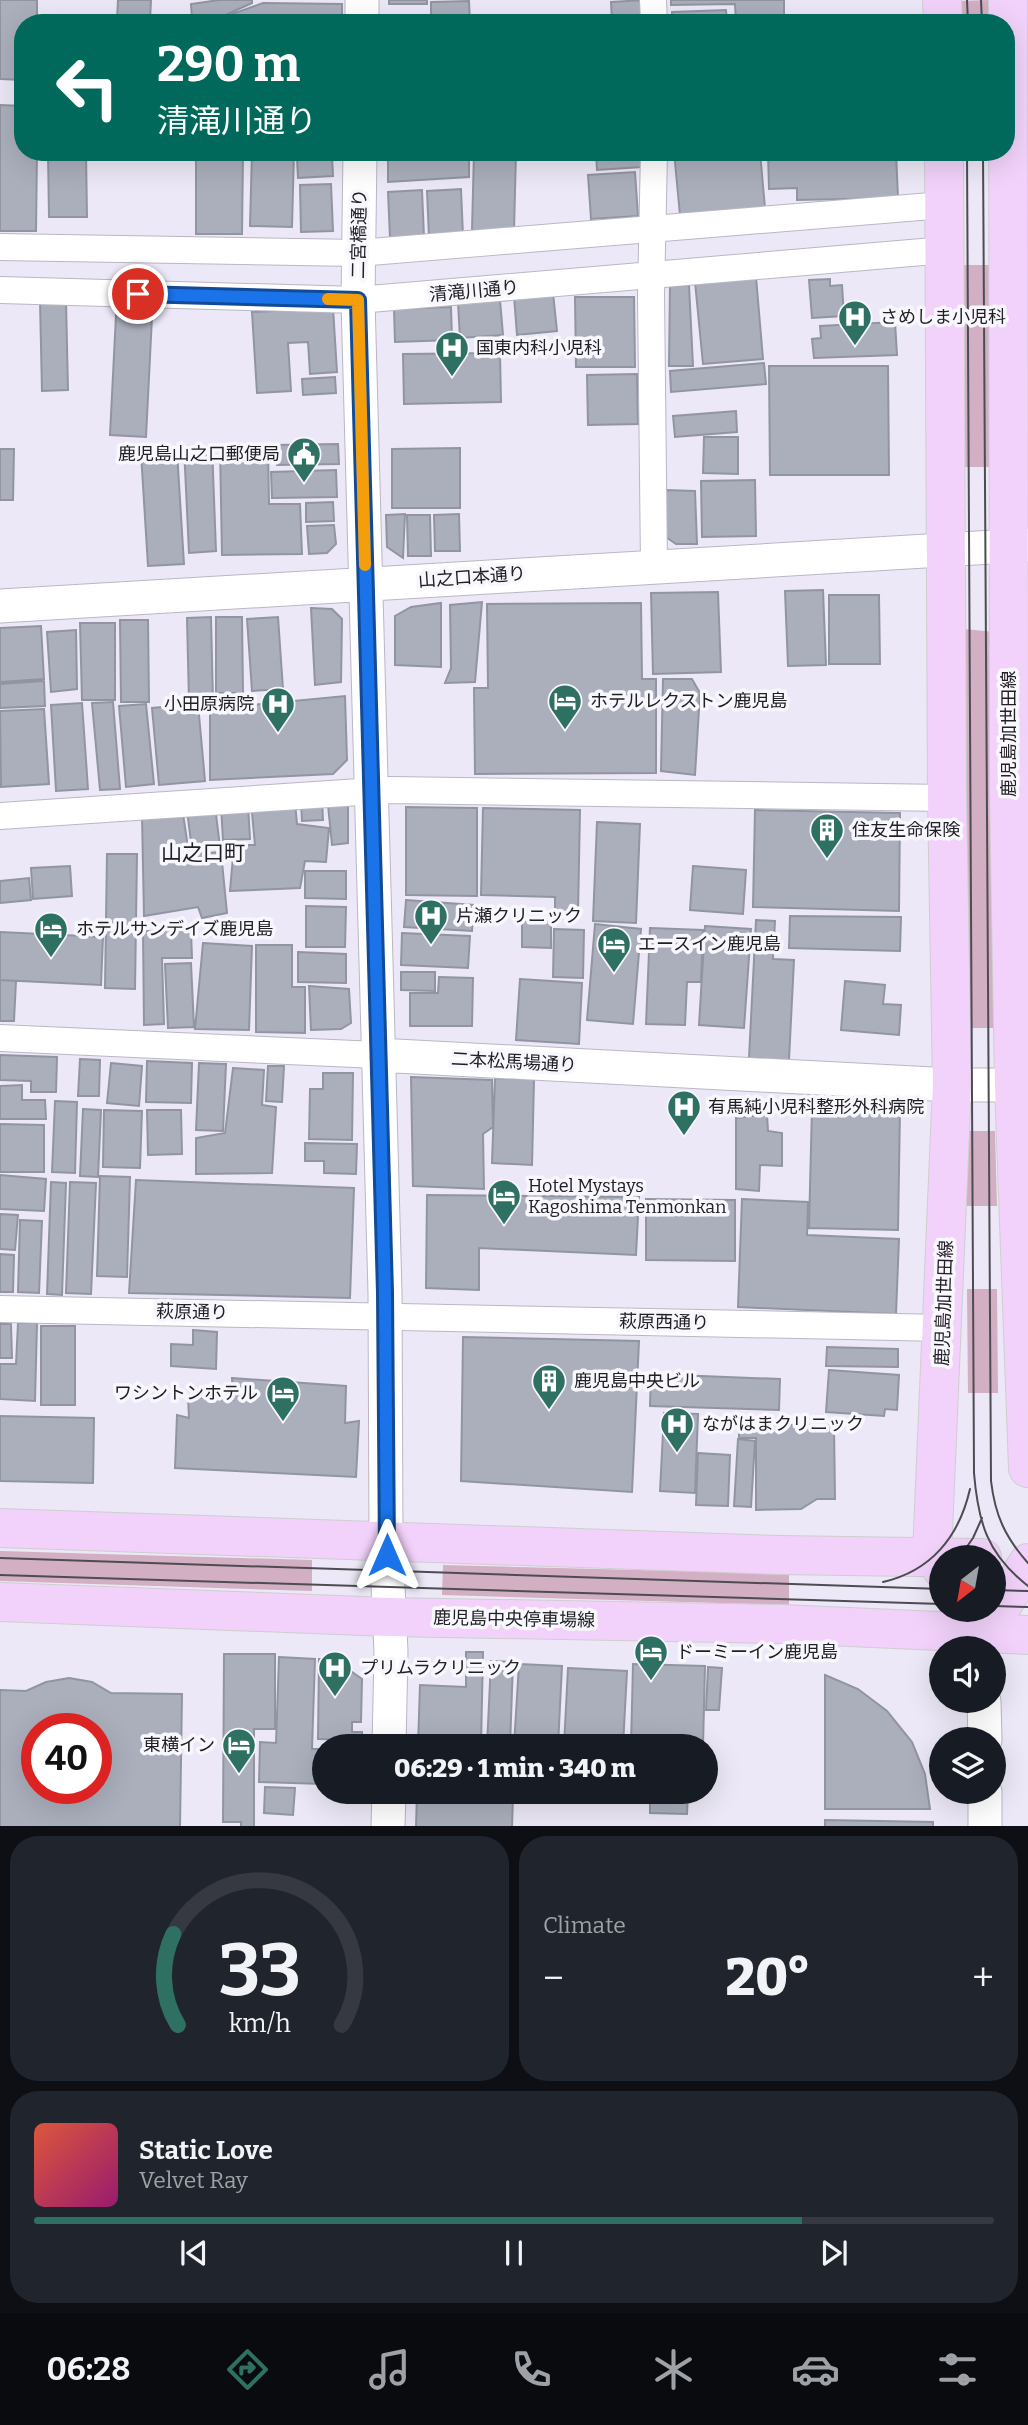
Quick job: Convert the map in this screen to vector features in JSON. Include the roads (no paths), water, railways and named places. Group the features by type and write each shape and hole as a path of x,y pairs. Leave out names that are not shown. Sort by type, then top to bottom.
{"main road":[{"name":"鹿児島加世田線","path":"1015,151 1018,243 1021,1085 1028,1468"},
{"name":"鹿児島加世田線","path":"938,1545 952,1085 947,798 944,161"},
{"path":"0,1528 929,1562"},
{"path":"979,1631 1028,1562 1006,1559"},
{"name":"鹿児島中央停車場線","path":"0,1602 389,1617 782,1624 1028,1635"}],"street":[{"name":"二宮橋通り","path":"360,161 358,300 385,1316 389,1734"},
{"path":"654,161 651,277 654,566"},
{"path":"0,247 358,253 654,231 944,205"},
{"path":"87,292 91,248"},
{"name":"清滝川通り","path":"0,290 358,300 946,250"},
{"name":"山之口本通り","path":"0,606 1018,546"},
{"path":"0,816 372,791 947,798"},
{"name":"二本松馬場通り","path":"0,1038 952,1085 1021,1085"},
{"name":"萩原通り","path":"0,1308 385,1316"},
{"name":"萩原西通り","path":"385,1316 944,1328"},
{"path":"388,1804 388,1826"},
{"path":"985,1804 985,1826"}],"tram line":[{"path":"967,0 968,14"},
{"path":"981,0 982,14"},
{"path":"967,161 974,1473 978,1507 987,1536 1003,1562 1028,1586"},
{"path":"983,161 991,1481 1002,1525 1028,1563"},
{"path":"883,1582 915,1570 940,1549 959,1522 970,1489"},
{"path":"968,1545 982,1518"},
{"path":"0,1558 929,1589"},
{"path":"0,1575 929,1604"},
{"path":"1006,1590 1028,1591"},
{"path":"1006,1606 1028,1607"}],"place":[{"name":"さめしま小児科","path":"855,347"},
{"name":"国東内科小児科","path":"452,378"},
{"name":"鹿児島山之口郵便局","path":"304,484"},
{"name":"ホテルレクストン鹿児島","path":"565,731"},
{"name":"小田原病院","path":"278,734"},
{"name":"住友生命保険","path":"827,860"},
{"name":"片瀬クリニック","path":"431,946"},
{"name":"ホテルサンデイズ鹿児島","path":"51,959"},
{"name":"エースイン鹿児島","path":"614,974"},
{"name":"有馬純小児科整形外科病院","path":"684,1137"},
{"name":"Hotel Mystays Kagoshima Tenmonkan","path":"504,1226"},
{"name":"鹿児島中央ビル","path":"549,1411"},
{"name":"ワシントンホテル","path":"283,1423"},
{"name":"ながはまクリニック","path":"677,1454"},
{"name":"ドーミーイン鹿児島","path":"651,1682"},
{"name":"プリムラクリニック","path":"335,1698"},
{"name":"東横イン","path":"239,1775"}],"district":[{"name":"山之口町","path":"203,853"}]}
